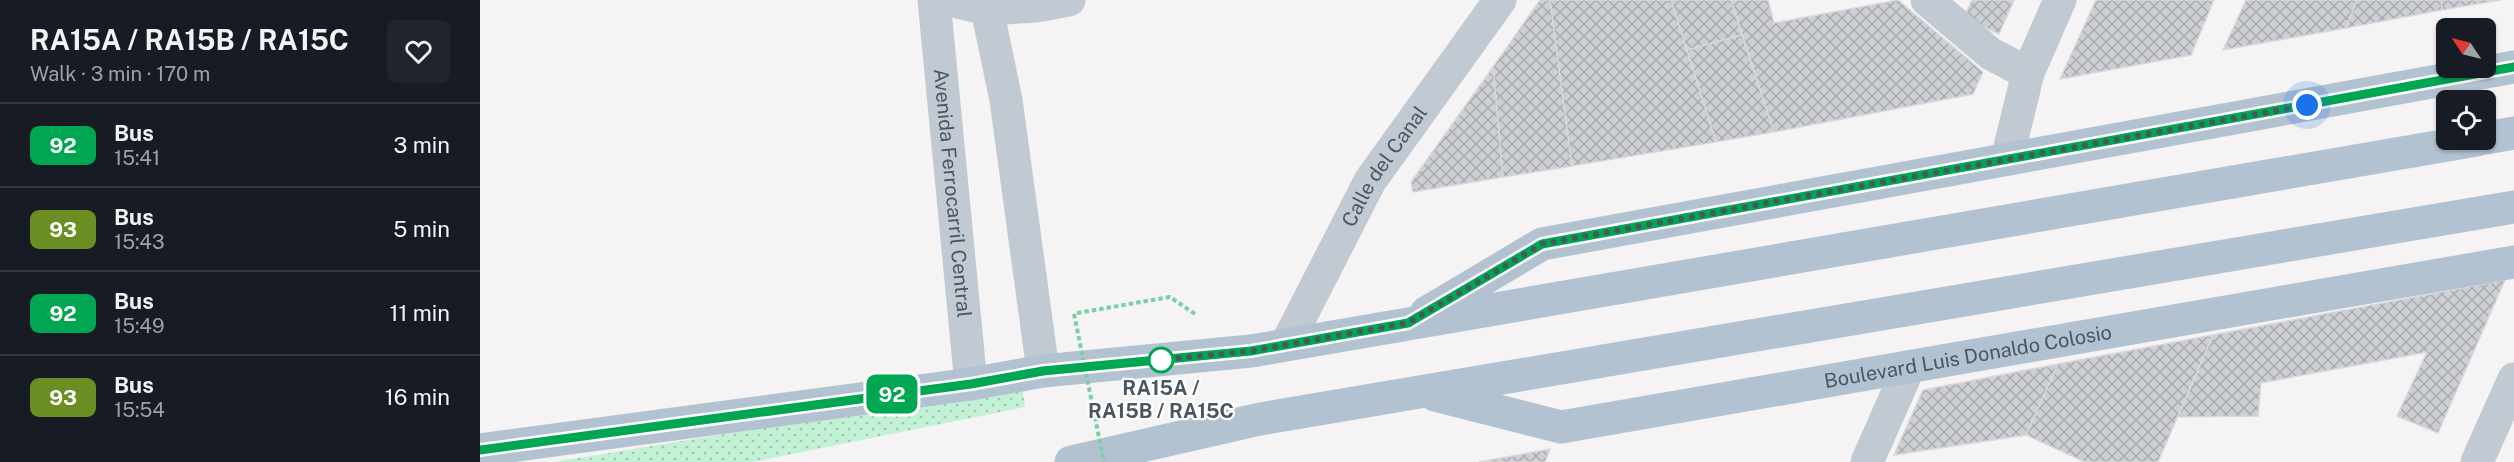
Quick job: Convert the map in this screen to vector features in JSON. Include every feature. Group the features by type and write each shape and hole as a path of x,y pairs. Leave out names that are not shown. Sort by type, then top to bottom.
{"main road":[{"path":"1408,323 1542,244 2514,67"},
{"path":"2496,136 2514,133"},
{"path":"480,450 971,384 1043,371 1251,351 1580,292 2436,147"},
{"name":"Boulevard Luis Donaldo Colosio","path":"1071,462 1260,419 2514,207"},
{"name":"Boulevard Luis Donaldo Colosio","path":"1424,392 1561,427 2514,262"}],"street":[{"name":"Avenida Ferrocarril Central","path":"934,0 971,384"},
{"path":"949,0 985,5 1036,6 1069,0"},
{"name":"Calle del Canal","path":"1287,343 1370,181 1500,0"},
{"path":"1927,0 1991,54 2028,73"},
{"path":"2007,159 2028,73 2060,0"},
{"path":"985,5 1006,100 1043,371"},
{"path":"1867,462 1909,367"},
{"path":"2477,462 2514,379"}],"path":[{"path":"1104,462 1074,314 1170,297"}],"green space":[{"path":"1022,385 1025,407 752,462 554,462"}],"building":[{"path":"1540,0 1550,0 1572,166 1503,177 1493,67"},
{"path":"1550,0 1671,0 1716,142 1572,166"},
{"path":"1671,0 1731,0 1742,35 1687,50"},
{"path":"1731,0 1768,0 1774,23 1898,0 1983,72 1973,94 1774,132"},
{"path":"1972,0 2014,0 1999,34 1964,18"},
{"path":"2096,0 2214,0 2191,55 2060,79"},
{"path":"2246,0 2357,0 2346,28 2223,50"},
{"path":"2357,0 2441,0 2442,10 2346,28"},
{"path":"2441,0 2501,0 2442,10"},
{"path":"1742,35 1774,132 1716,142 1687,50"},
{"path":"1493,67 1503,177 1413,192 1411,182"},
{"path":"2505,280 2438,433 2397,416 2427,352 2261,383 2258,416 2178,417 2213,335"},
{"path":"2213,335 2158,462 2085,462 2026,435 2058,364"},
{"path":"2058,364 2026,435 1894,455 1923,390"},
{"path":"1550,449 1545,462 1479,462"}],"bus line":[{"name":"92","path":"480,450 971,384 1043,371 1251,351 1408,323 1542,244 2514,67"}],"place":[{"name":"RA15A / RA15B / RA15C","path":"1161,360"}],"route":[{"path":"1161,360 1159,360 1251,351 1408,323 1542,244 2307,105"}]}
